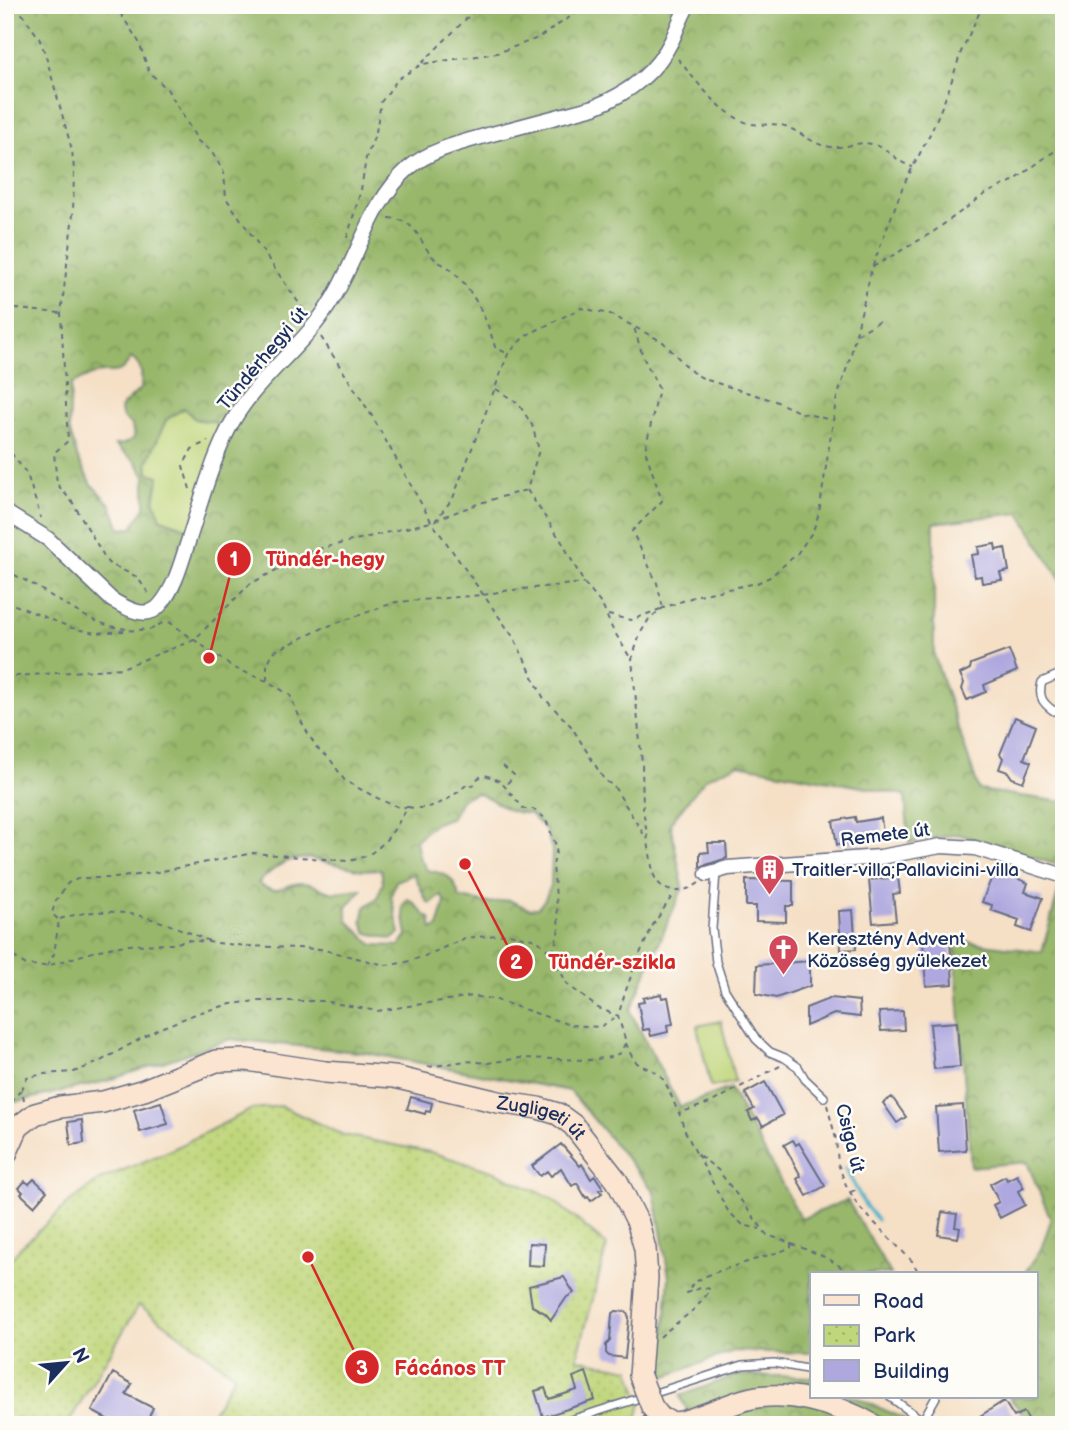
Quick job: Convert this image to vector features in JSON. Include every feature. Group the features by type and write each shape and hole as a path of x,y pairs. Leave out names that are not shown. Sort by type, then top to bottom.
{"street":[{"name":"Tündérhegyi út","path":"160,606 175,580 222,443 241,407 269,373 314,327 337,292 388,190 411,166 441,149 615,99 640,83 667,49 687,6"},
{"path":"5,512 48,539 112,600 125,608 142,613 153,611 160,606"},
{"name":"Remete út","path":"712,873 790,862 880,857 941,846 975,848 1064,876"},
{"name":"Zugligeti út","path":"28,1118 60,1107 103,1102 144,1090 216,1061 247,1060 325,1072 394,1077 558,1114 573,1125 617,1181 638,1223 645,1249 647,1278 640,1376 652,1408 653,1421 677,1423 745,1400 776,1396 813,1402 862,1418 873,1425"},
{"path":"5,1156 18,1127 28,1118"}],"lane":[{"path":"1064,677 1058,675 1042,682 1039,692 1044,704 1054,711 1064,709"},
{"name":"Csiga út","path":"712,873 712,929 716,961 725,990 756,1039 770,1052 790,1061 824,1097"},
{"path":"555,1425 743,1365 774,1363 810,1370"},
{"path":"891,1398 921,1422 929,1425"},
{"path":"921,1422 935,1398"}],"path":[{"path":"16,5 39,38 72,150 74,170 74,214 61,314 68,441 54,453 57,484 74,503 108,563 137,577 148,592"},
{"path":"115,5 139,42 149,72 167,89 198,141 211,151 224,172 226,198 372,416 433,521 514,638 543,697 571,726 605,780 613,785 646,839"},
{"path":"347,240 382,102 398,79 422,64 480,5"},
{"path":"422,64 497,53 538,38 573,15 581,5"},
{"path":"638,5 643,9 655,6 687,6"},
{"path":"608,615 631,620 699,595 757,583 770,577 797,554 813,531 819,513 831,444 832,420 872,268 903,186 932,130 961,52 983,5"},
{"path":"667,49 699,82 705,92 739,119 751,124 786,126 820,145 835,148 870,143 881,147 904,164 914,167"},
{"path":"872,268 933,232 985,194 1015,180 1064,146"},
{"path":"374,217 401,219 415,230 434,258 463,282 486,319 495,347 508,354"},
{"path":"5,308 61,314"},
{"path":"433,521 453,498 508,354 525,336 581,308 610,314 633,324 663,342 692,372 704,379 775,401 799,412 832,420"},
{"path":"856,334 880,321"},
{"path":"633,324 643,357 659,389 645,450 662,501 632,531 657,583 663,608"},
{"path":"496,389 518,402 532,425 539,450 527,490"},
{"path":"202,497 191,491 183,466 192,449 207,440 222,443"},
{"path":"5,445 27,474 48,539"},
{"path":"527,490 562,542 584,583 608,615 612,628 632,659"},
{"path":"5,677 121,668 194,640 250,584 314,550 394,532 527,490"},
{"path":"5,571 56,597 87,617 117,628 132,630"},
{"path":"267,681 267,664 273,652 323,628 396,602 584,583"},
{"path":"5,601 72,628 95,633 152,629 166,622"},
{"path":"160,606 166,622 234,668 267,681 290,695 316,747 330,759 345,782 383,801 424,808 449,800 467,785 473,786 478,778 485,775 505,786 524,808 533,809 545,818 557,848 553,866 559,929 552,954"},
{"path":"663,608 649,619 640,634 632,659 646,839 656,883 664,890 674,892 695,885 712,873"},
{"path":"503,766 514,775 505,786"},
{"path":"59,920 52,914 55,902 68,883 80,878 115,878 152,873 253,853 347,861 361,859 390,836 408,807"},
{"path":"674,892 653,925 636,962 618,1016 631,1058 639,1066 661,1077 685,1131 728,1211 743,1225 762,1230"},
{"path":"59,920 81,912 118,911 149,917 214,943"},
{"path":"47,966 54,954 59,920"},
{"path":"5,951 26,965 47,966 125,945 173,944 188,940 320,949 385,965 425,956 465,938 509,934 537,940 552,954 567,984 598,1008 618,1016"},
{"path":"5,1110 22,1089 27,1078 74,1072 97,1063 158,1029 198,1013 231,1004 257,1001 323,1001 377,1011 473,996 497,1000 570,1025 600,1027 618,1016"},
{"path":"424,1072 425,1068 434,1065 467,1061 488,1063 520,1058 590,1060 611,1057 620,1053 626,1042"},
{"path":"679,1113 709,1102 790,1061"},
{"path":"22,1089 28,1118"},
{"name":"Csiga út","path":"824,1097 836,1139 838,1164 850,1193 858,1206 913,1262 918,1272"},
{"path":"696,1153 718,1170 767,1236 819,1255 847,1272"},
{"path":"850,1193 858,1188"},
{"path":"642,1349 702,1303 710,1289 703,1287 687,1293 693,1283 728,1267 791,1248 791,1243"}],"green space":[{"path":"5,5 1064,5 1064,586 1020,513 934,523 934,655 979,790 1064,802 1064,867 958,834 909,843 905,795 738,764 706,778 670,823 683,887 630,1011 680,1107 730,1088 801,1219 847,1200 890,1272 810,1272 810,1353 734,1351 661,1378 669,1277 654,1191 570,1091 367,1053 230,1039 107,1081 11,1103 5,1112","holes":["131,358 140,368 141,388 120,408 123,418 132,425 134,438 124,444 115,445 136,462 145,476 145,507 132,528 120,529 111,505 91,484 78,459 69,429 71,385 95,374 119,371","184,408 195,419 214,422 227,432 191,530 161,519 154,500 159,476 148,473 147,463 166,420","476,793 514,812 529,813 546,830 552,850 551,885 538,908 529,909 509,900 489,903 460,898 449,878 427,870 419,857 416,840 434,824 452,817 462,798","309,858 362,870 381,869 383,883 377,898 365,907 362,922 367,933 392,939 400,933 391,896 396,881 414,874 430,904 441,895 445,902 438,927 432,930 430,918 408,899 402,906 407,935 399,946 373,945 347,920 347,907 362,889 334,893 311,884 297,883 272,890 258,883 281,864"]},
{"path":"184,408 195,419 214,422 227,432 192,530 161,519 154,500 159,477 148,473 147,463 165,420"},
{"path":"1064,871 1064,1425 1032,1425 1010,1398 1038,1398 1038,1272 1025,1272 1041,1249 1051,1220 1027,1162 971,1167 954,940 1042,952"},
{"path":"721,1021 735,1082 711,1087 697,1026"},
{"path":"281,1106 343,1135 430,1152 495,1172 551,1198 607,1245 577,1359 630,1369 641,1403 637,1420 630,1425 205,1425 235,1375 139,1305 67,1425 5,1425 5,1267 20,1248 69,1203 99,1180 169,1151 252,1109"},
{"path":"736,1375 810,1377 810,1398 857,1398 903,1418 911,1425 694,1425 680,1396"}],"building":[{"path":"995,544 996,550 1005,548 1009,571 1000,573 1002,580 982,583 981,576 975,577 971,555 979,554 978,547"},
{"path":"1009,650 1017,671 984,685 986,692 967,700 960,674 970,669 971,664"},
{"path":"1015,717 1036,726 1024,759 1031,762 1023,782 999,769 1003,758 1000,754"},
{"path":"855,817 856,822 881,818 883,833 860,837 861,842 837,845 833,821"},
{"path":"708,843 726,843 727,858 700,867 700,853 709,852"},
{"path":"995,869 1028,883 1025,892 1043,898 1031,932 1017,927 1019,920 991,910 992,905 982,902"},
{"path":"898,877 900,893 893,894 896,921 873,923 869,880"},
{"name":"Traitler-villa;Pallavicini-villa","path":"746,880 793,881 793,906 786,906 786,922 756,921 756,906 746,906"},
{"path":"853,910 856,949 841,950 839,911"},
{"path":"950,939 953,984 926,986 923,941"},
{"name":"Keresztény Advent Közösség gyülekezet","path":"810,961 810,986 776,998 756,994 757,965"},
{"path":"661,994 662,998 668,997 673,1024 667,1025 668,1032 651,1036 649,1029 643,1030 638,1003 644,1002 643,998"},
{"path":"831,998 859,1001 860,1017 834,1014 806,1026 806,1008"},
{"path":"903,1011 904,1030 881,1031 879,1012"},
{"path":"957,1022 960,1067 934,1069 930,1024"},
{"path":"765,1082 783,1115 763,1126 758,1118 752,1121 748,1112 754,1109 745,1093"},
{"path":"411,1097 432,1103 430,1112 426,1111 425,1114 407,1109"},
{"path":"892,1097 906,1117 897,1123 883,1103"},
{"path":"161,1102 168,1124 140,1132 134,1110"},
{"path":"963,1105 966,1150 939,1152 936,1107"},
{"path":"82,1120 84,1143 71,1145 68,1122"},
{"path":"793,1140 796,1145 799,1143 825,1186 807,1196 797,1179 801,1176 784,1145"},
{"path":"561,1144 580,1166 582,1164 591,1179 595,1176 603,1188 599,1190 602,1193 591,1201 586,1198 577,1183 572,1186 561,1168 551,1176 547,1171 540,1176 532,1166"},
{"path":"1017,1175 1024,1188 1018,1191 1025,1205 1000,1218 993,1205 999,1202 990,1184 1005,1176 1007,1180"},
{"path":"34,1179 47,1191 34,1206 21,1194 23,1192 19,1188 25,1181 29,1184"},
{"path":"942,1212 957,1214 955,1227 960,1228 958,1238 938,1235"},
{"path":"529,1243 545,1244 544,1266 528,1265"},
{"path":"564,1277 574,1293 567,1297 551,1320 532,1306 529,1286"},
{"path":"616,1311 626,1312 629,1317 625,1358 609,1356 606,1353 606,1345 610,1341 612,1314"},
{"path":"586,1372 595,1400 543,1417 535,1391 545,1388 549,1399 577,1390 573,1377"},
{"path":"113,1373 132,1384 126,1394 153,1408 145,1425 118,1425 92,1411"},
{"path":"1004,1401 1014,1417 1024,1412 1032,1425 981,1425 980,1416"}],"waterway":[{"path":"845,1168 865,1205 877,1220"}],"place":[{"name":"Tündér-hegy","path":"209,658"},
{"name":"Tündér-szikla","path":"465,864"},
{"name":"Traitler-villa;Pallavicini-villa","path":"769,896"},
{"name":"Keresztény Advent Közösség gyülekezet","path":"784,976"},
{"name":"Fácános TT","path":"308,1257"}]}
